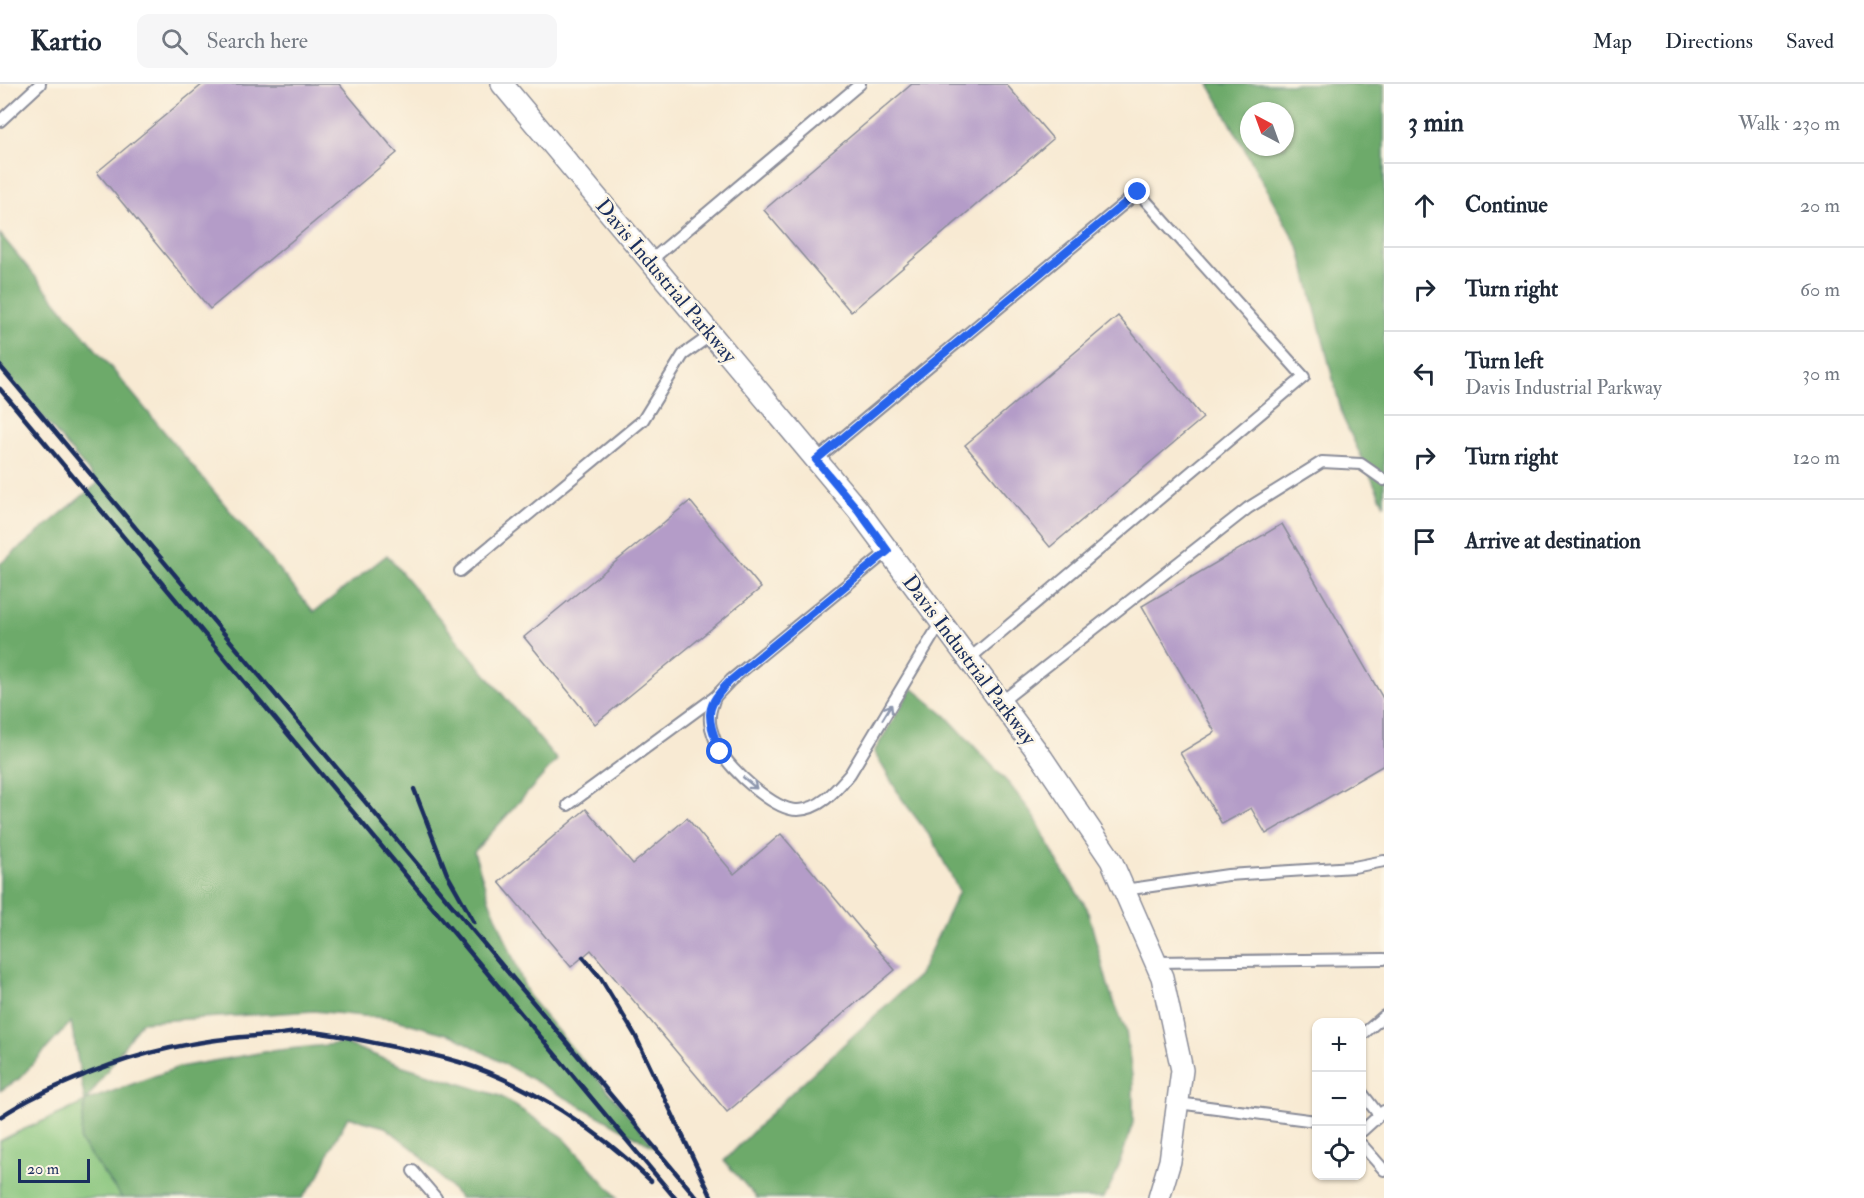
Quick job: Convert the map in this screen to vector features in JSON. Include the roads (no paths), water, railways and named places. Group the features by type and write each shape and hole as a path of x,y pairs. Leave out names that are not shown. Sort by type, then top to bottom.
{"street":[{"name":"Davis Industrial Parkway","path":"502,84 858,510 1042,758 1111,860 1162,977 1182,1070 1170,1161 1159,1198"}],"lane":[{"path":"0,121 40,84"},
{"path":"650,261 860,84"},
{"path":"816,460 1138,192 1304,377 969,659"},
{"path":"460,571 643,420 683,355 711,334"},
{"path":"1001,702 1248,508 1322,462 1361,464 1384,480"},
{"path":"567,805 715,697 731,680 888,551"},
{"path":"715,697 709,711 711,728 720,752 740,775 773,802 789,810 801,810 817,805 832,795 849,774 941,622"},
{"path":"1124,890 1228,875 1354,867 1384,861"},
{"path":"1155,962 1384,959"},
{"path":"1366,1032 1384,1016"},
{"path":"1366,1097 1381,1113 1366,1127"},
{"path":"1178,1103 1312,1120"},
{"path":"1366,1150 1384,1170"},
{"path":"414,1171 436,1198"}],"railway":[{"path":"0,366 697,1198"},
{"path":"0,389 675,1198"},
{"path":"414,789 447,874 474,922"},
{"path":"583,957 600,977 635,1035 712,1198"},
{"path":"0,1117 32,1098 133,1057 201,1042 312,1032 348,1037 440,1057 485,1071 562,1111 609,1144 651,1181"}]}
